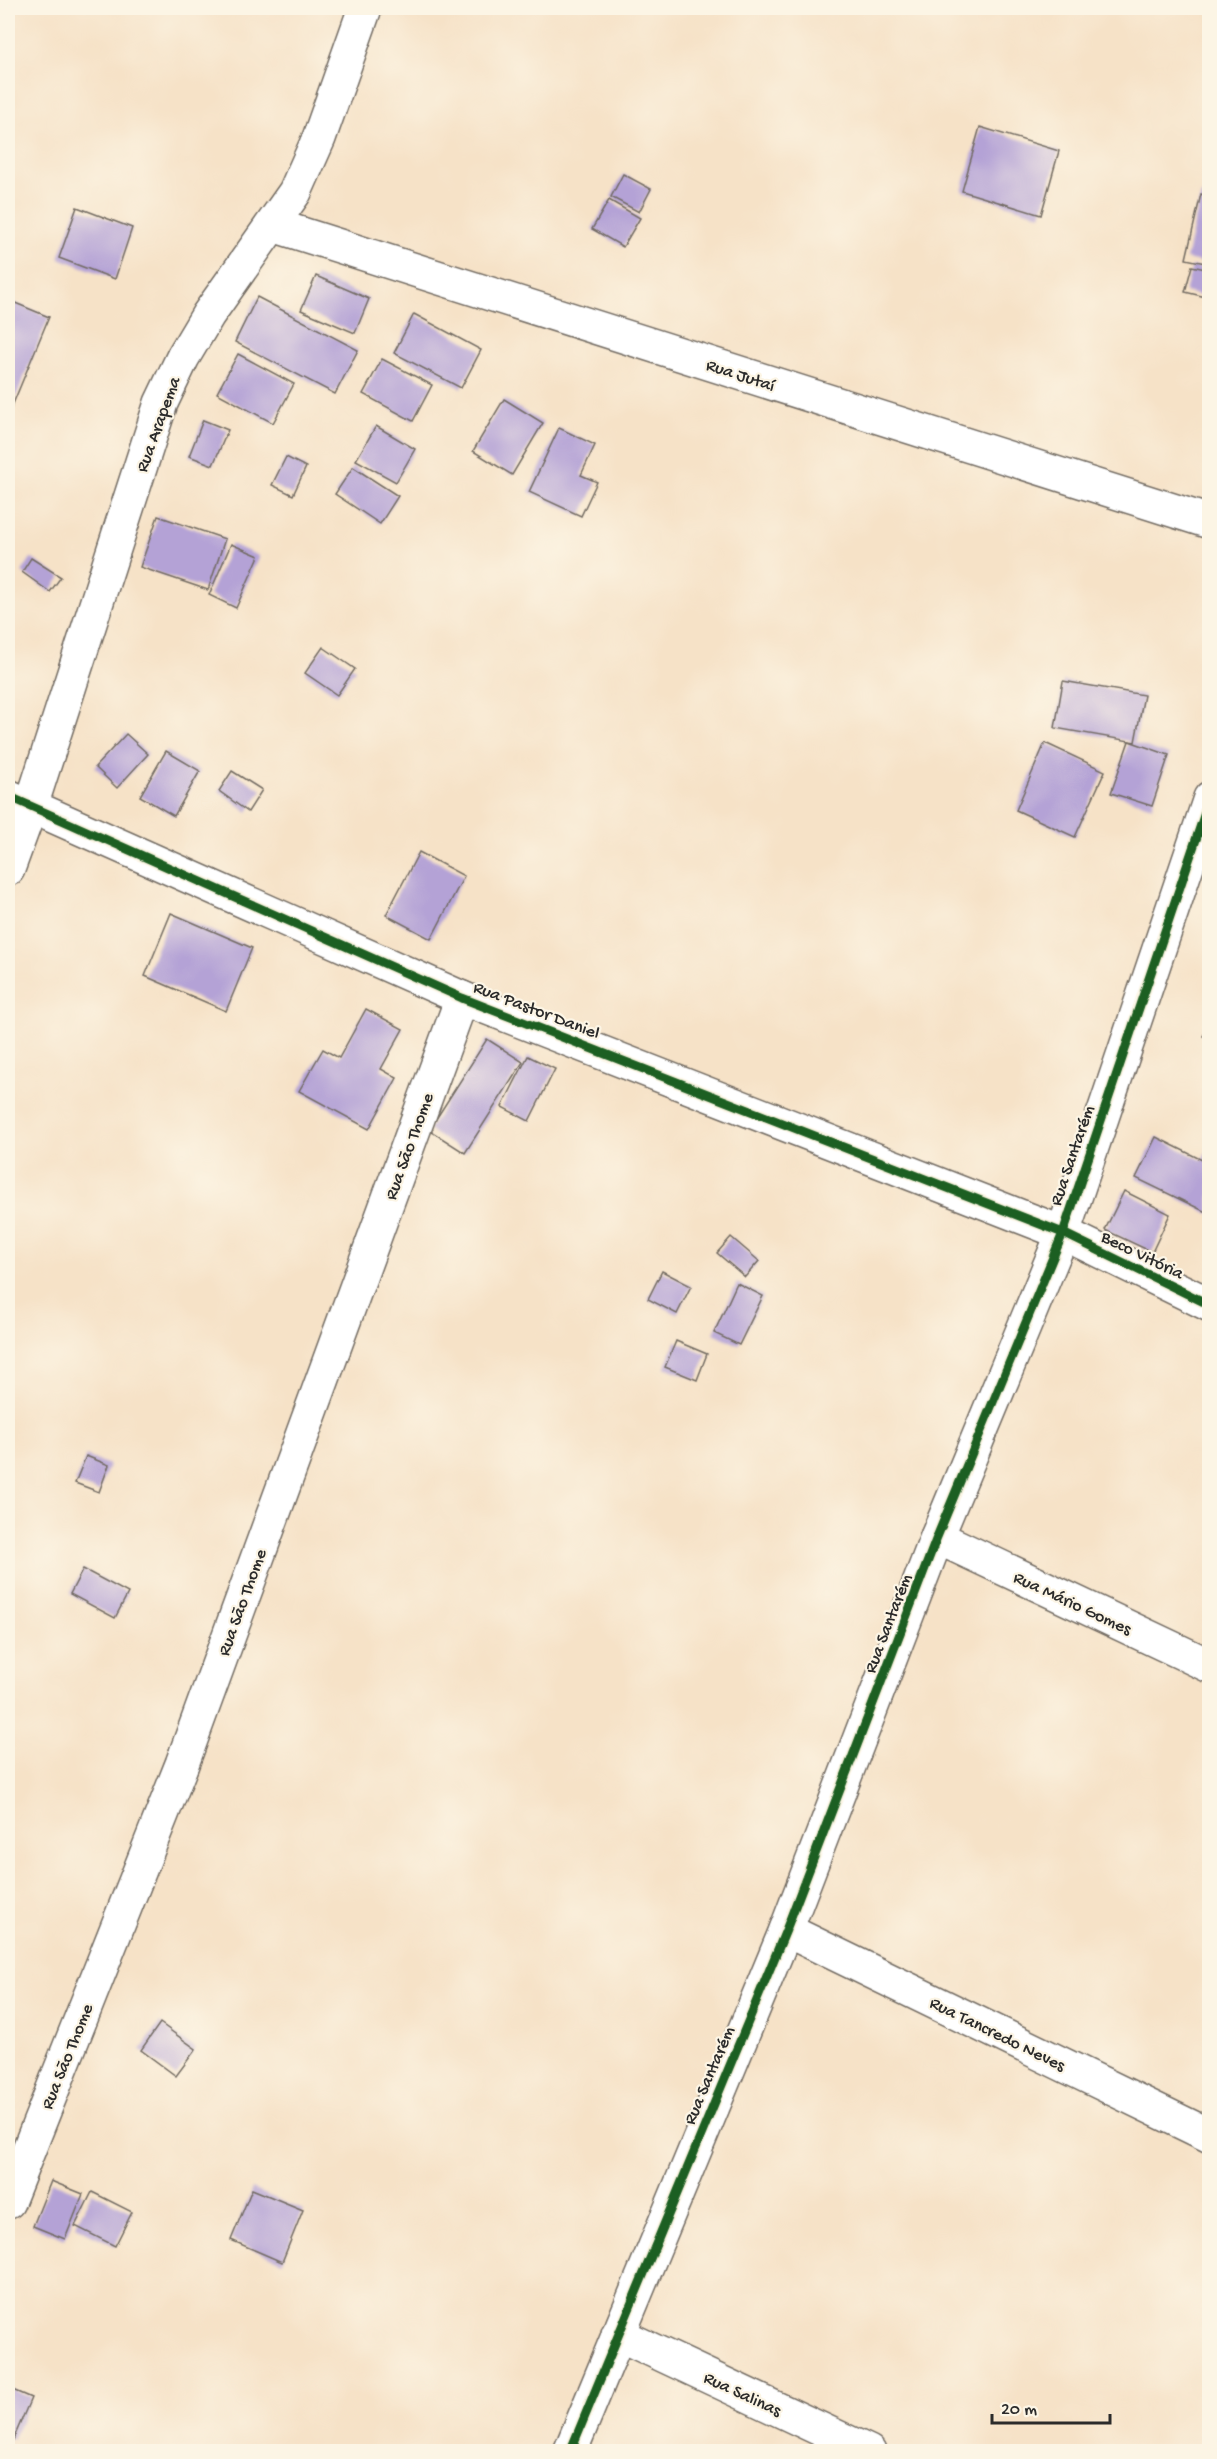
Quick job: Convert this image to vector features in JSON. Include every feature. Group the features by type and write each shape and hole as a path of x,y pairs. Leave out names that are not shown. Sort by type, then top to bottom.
{"street":[{"name":"Rua Arapema","path":"8,869 19,801 161,403 183,357 208,315 295,192 319,138 365,8"},
{"name":"Rua Jutaí","path":"273,225 1209,522"},
{"name":"Rua Santarém","path":"570,2451 786,1930 937,1538 1063,1233 1209,798"},
{"name":"Rua Pastor Daniel","path":"19,801 462,998 1063,1233"},
{"name":"Rua São Thome","path":"8,2202 182,1764 462,998"},
{"name":"Beco Vitória","path":"1063,1233 1209,1305"},
{"name":"Rua Mário Gomes","path":"937,1538 1209,1666"},
{"name":"Rua Tancredo Neves","path":"786,1930 1209,2136"},
{"name":"Rua Salinas","path":"618,2334 869,2451"}],"building":[{"path":"980,127 1059,151 1041,215 962,191"},
{"path":"623,174 651,189 639,212 611,197"},
{"path":"1201,194 1210,196 1210,264 1186,259"},
{"path":"609,200 640,218 623,247 592,229"},
{"path":"77,207 132,228 115,279 59,258"},
{"path":"1192,266 1210,270 1210,298 1185,292"},
{"path":"316,276 369,299 355,333 301,310"},
{"path":"257,297 358,350 335,394 235,342"},
{"path":"8,300 49,317 8,416"},
{"path":"414,314 481,350 461,388 394,353"},
{"path":"238,354 294,384 273,423 217,393"},
{"path":"382,359 432,385 413,421 363,394"},
{"path":"504,399 543,423 512,475 473,451"},
{"path":"203,420 228,430 213,465 189,456"},
{"path":"376,426 415,449 396,482 356,460"},
{"path":"559,428 595,445 581,475 597,482 581,516 529,492"},
{"path":"286,457 306,467 293,495 272,485"},
{"path":"353,467 398,496 380,524 335,494"},
{"path":"158,516 225,539 208,590 140,567"},
{"path":"231,544 259,556 236,608 209,595"},
{"path":"31,558 61,577 50,592 22,572"},
{"path":"323,647 355,669 337,695 305,673"},
{"path":"1063,681 1144,695 1135,742 1055,728"},
{"path":"126,734 148,754 117,788 95,767"},
{"path":"1129,741 1169,755 1152,806 1111,793"},
{"path":"1045,743 1105,771 1075,837 1016,810"},
{"path":"166,751 200,771 174,816 140,796"},
{"path":"232,771 262,790 248,812 219,791"},
{"path":"419,852 464,876 431,939 386,915"},
{"path":"171,913 252,948 226,1011 145,976"},
{"path":"366,1009 403,1029 381,1069 397,1078 369,1129 299,1091 323,1049 339,1058"},
{"path":"1210,1025 1210,1040 1203,1036"},
{"path":"487,1039 523,1062 465,1153 429,1130"},
{"path":"528,1056 555,1069 529,1121 502,1107"},
{"path":"1156,1137 1202,1160 1210,1146 1210,1214 1136,1178"},
{"path":"1124,1191 1170,1214 1152,1252 1105,1230"},
{"path":"731,1237 759,1261 745,1277 717,1253"},
{"path":"662,1271 691,1286 677,1314 648,1299"},
{"path":"737,1283 763,1296 739,1345 714,1333"},
{"path":"676,1341 707,1354 697,1380 665,1367"},
{"path":"86,1456 109,1465 99,1492 75,1483"},
{"path":"83,1569 128,1593 115,1618 70,1594"},
{"path":"160,2023 196,2049 176,2076 141,2050"},
{"path":"51,2181 83,2194 65,2239 33,2226"},
{"path":"252,2189 303,2210 282,2262 231,2240"},
{"path":"92,2192 132,2212 115,2246 75,2226"},
{"path":"8,2388 31,2398 13,2440 8,2438"}],"cycle path":[{"path":"8,796 462,998 1063,1233 1210,1305"},
{"path":"570,2452 786,1930 937,1537 1063,1233 1210,798"}]}
